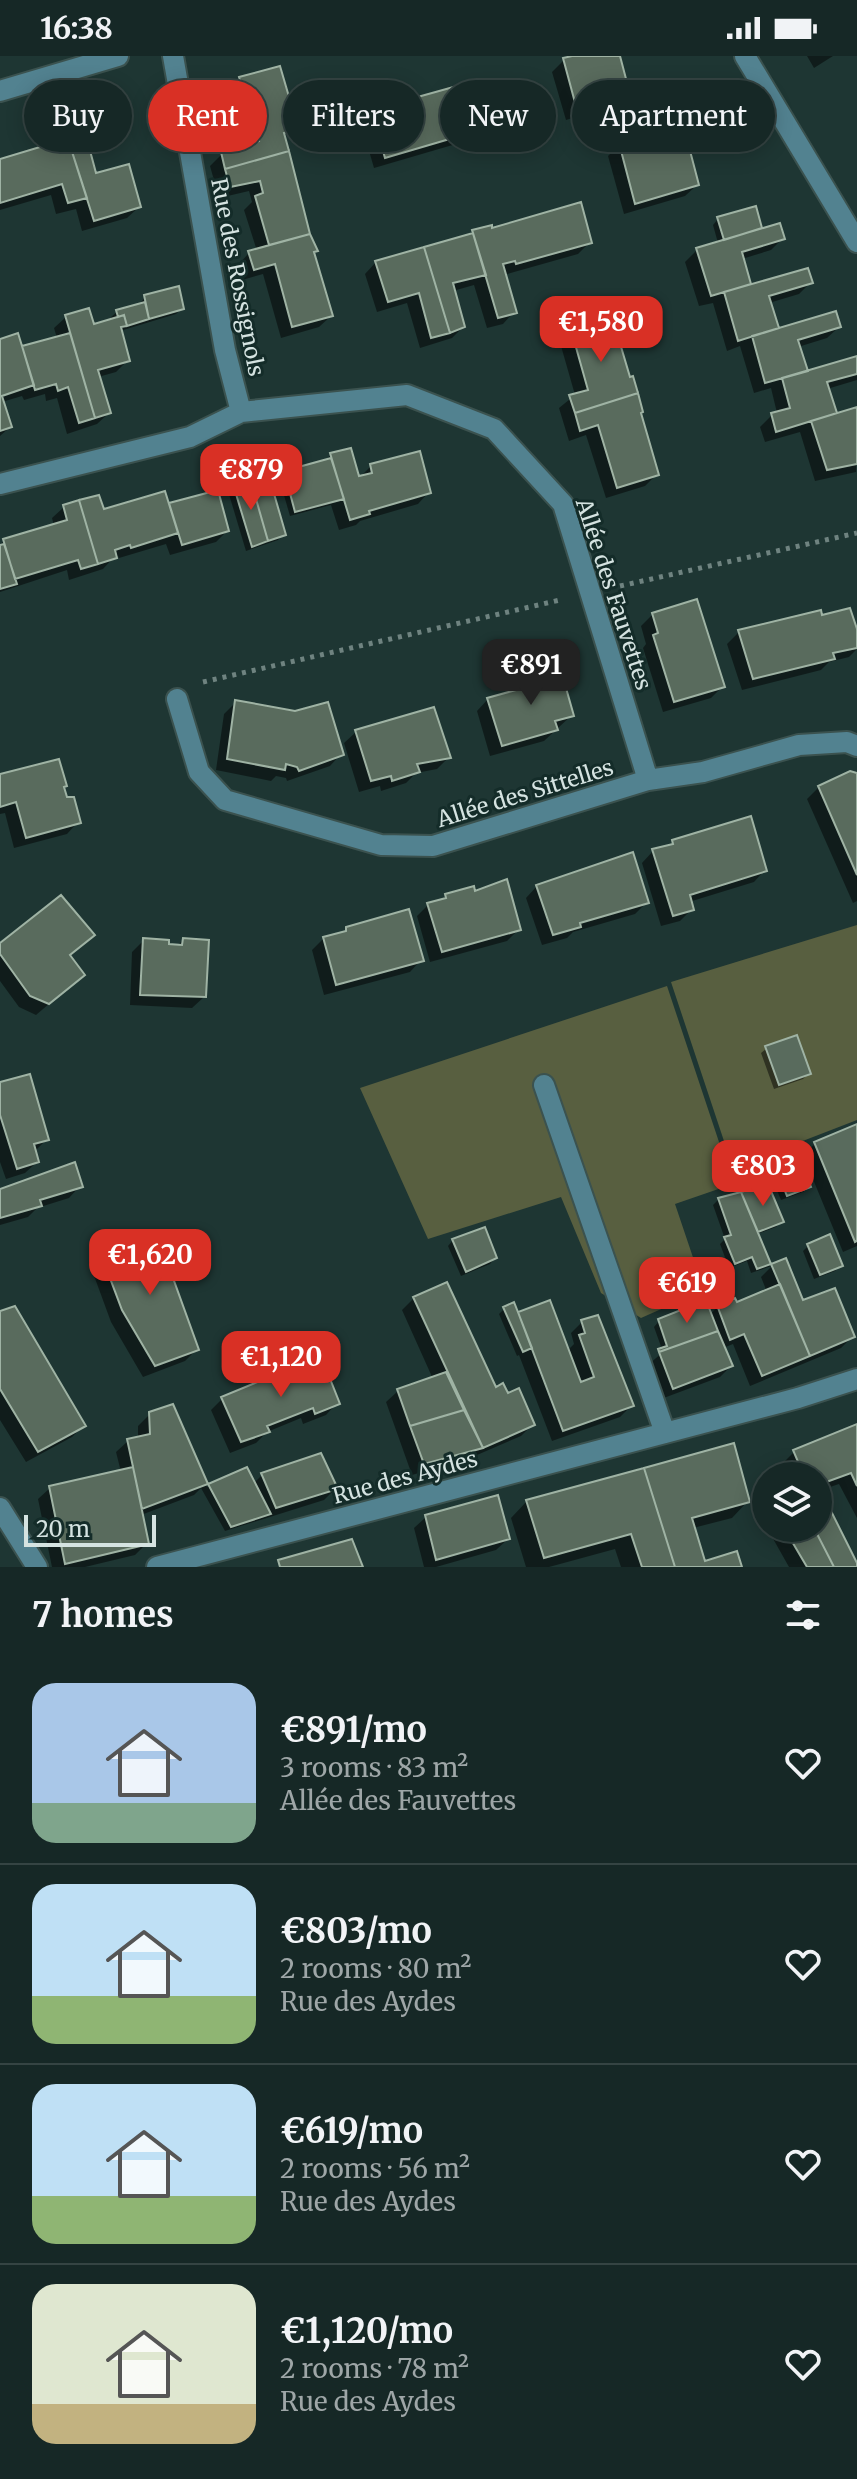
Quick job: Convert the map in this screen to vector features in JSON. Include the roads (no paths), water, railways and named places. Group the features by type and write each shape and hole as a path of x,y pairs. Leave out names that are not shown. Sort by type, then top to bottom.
{"street":[{"path":"0,91 118,56"},
{"name":"Rue des Rossignols","path":"173,56 225,350 241,412"},
{"path":"745,56 857,242"},
{"name":"Allée des Fauvettes","path":"0,484 190,437 241,412 407,395 494,429 563,504 648,780"},
{"name":"Allée des Sittelles","path":"177,699 199,772 225,800 381,845 433,846 648,780 703,772 799,745 847,742 857,746"},
{"path":"544,1085 665,1433"},
{"name":"Rue des Aydes","path":"157,1567 798,1398 857,1379"},
{"path":"0,1508 37,1567"}]}
